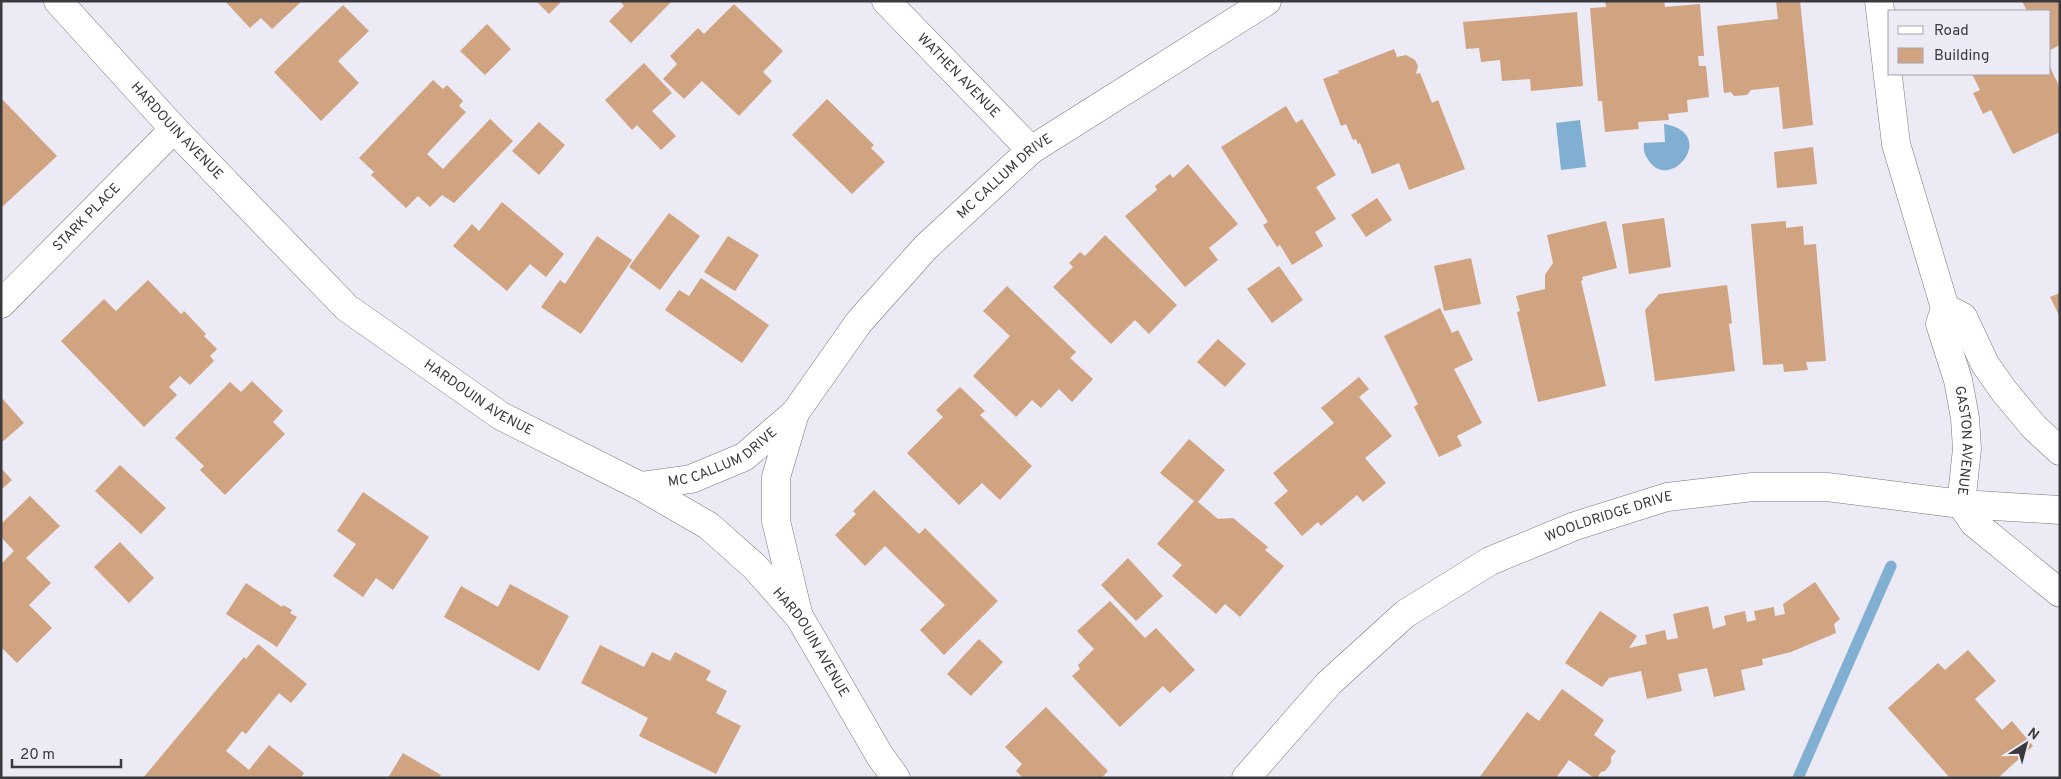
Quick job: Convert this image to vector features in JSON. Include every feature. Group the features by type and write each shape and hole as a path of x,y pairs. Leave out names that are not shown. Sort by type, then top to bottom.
{"street":[{"name":"HARDOUIN AVENUE","path":"58,1 174,129 347,308 502,416 640,486 709,526 754,566 800,618 880,756 896,778"},
{"name":"WATHEN AVENUE","path":"886,1 1031,150"},
{"name":"MC CALLUM DRIVE","path":"640,486 691,479 744,456 795,413 859,322 926,247 1031,150 1267,1"},
{"name":"GASTON AVENUE","path":"1879,1 1896,144 1945,308 1940,324 1958,380 1965,418 1967,449 1961,504 1974,522 2060,593"},
{"name":"STARK PLACE","path":"1,304 174,129"},
{"path":"1945,308 1963,317 1985,364 2004,391 2034,428 2060,451"},
{"name":"MC CALLUM DRIVE","path":"795,413 776,477 776,521 800,618"},
{"name":"WOOLDRIDGE DRIVE","path":"1246,778 1330,683 1405,614 1490,561 1575,526 1667,497 1753,487 1827,487 1961,504 2060,510"}],"water":[{"path":"1580,120 1586,167 1561,170 1556,123"},
{"path":"1664,124 1680,129 1688,138 1689,148 1685,158 1678,166 1668,170 1658,169 1649,161 1645,155 1644,148 1644,143 1665,142"}],"building":[{"path":"225,1 302,1 272,29 261,18 250,28"},
{"path":"536,1 562,1 549,14"},
{"path":"620,1 672,1 631,43 609,21 624,6"},
{"path":"1605,1 1664,1 1665,7 1700,4 1704,56 1698,56 1699,66 1706,66 1709,97 1687,100 1688,112 1668,114 1669,120 1638,122 1639,129 1605,132 1602,101 1598,101 1590,8 1606,7"},
{"path":"1776,1 1800,1 1813,125 1783,129 1779,87 1751,90 1747,95 1734,96 1731,92 1724,93 1717,26 1778,19"},
{"path":"2022,1 2060,1 2060,45 2051,50 2051,10 2026,10"},
{"path":"734,4 783,51 763,72 772,81 739,116 702,81 684,99 663,79 677,64 670,56 698,28 704,34"},
{"path":"343,5 369,31 338,61 359,83 321,121 274,72"},
{"path":"1577,12 1583,86 1531,91 1530,79 1502,81 1500,60 1481,62 1479,48 1466,49 1463,22"},
{"path":"487,24 511,49 485,75 460,51"},
{"path":"1394,49 1397,57 1406,55 1415,60 1418,66 1416,74 1420,73 1432,103 1438,100 1465,169 1409,190 1399,163 1372,174 1360,143 1358,144 1356,139 1353,140 1346,124 1341,126 1323,79 1339,73 1338,71"},
{"path":"644,63 672,93 652,111 676,136 661,150 637,125 632,130 605,100"},
{"path":"2051,69 2060,88 2060,132 2013,154 1991,110 1983,114 1973,93 1980,90 1972,75 2051,75"},
{"path":"433,80 443,89 447,85 463,101 459,106 466,112 427,154 443,169 490,119 513,141 454,203 442,195 430,207 418,196 406,208 371,175 374,172 359,158"},
{"path":"1,98 57,156 1,208"},
{"path":"827,99 874,145 871,148 885,162 852,194 792,135"},
{"path":"1286,106 1296,123 1302,119 1336,175 1316,187 1336,219 1315,232 1323,246 1292,265 1280,245 1277,247 1263,225 1268,222 1221,147"},
{"path":"539,122 565,145 539,175 512,151"},
{"path":"1813,147 1817,184 1777,188 1774,152"},
{"path":"1188,164 1238,224 1209,248 1218,260 1185,287 1125,216 1157,190 1155,186 1170,174 1173,178"},
{"path":"1377,198 1392,220 1366,237 1351,215"},
{"path":"502,202 564,254 546,277 530,264 507,291 453,246 472,224 479,231"},
{"path":"669,213 700,236 660,290 629,267"},
{"path":"1664,218 1671,267 1629,274 1622,224"},
{"path":"1606,221 1617,268 1582,277 1583,280 1581,281 1606,386 1538,402 1517,312 1520,311 1516,296 1545,289 1545,275 1553,263 1547,235"},
{"path":"1786,221 1786,228 1803,226 1804,245 1816,244 1826,361 1806,362 1808,370 1784,372 1783,364 1763,365 1751,224"},
{"path":"1105,235 1177,305 1149,334 1135,320 1111,344 1053,287 1073,267 1069,263 1080,252 1085,256"},
{"path":"597,236 632,260 581,334 541,307 560,280 565,284"},
{"path":"728,236 759,255 735,291 704,272"},
{"path":"1471,258 1481,304 1444,311 1434,266"},
{"path":"1279,266 1303,300 1272,323 1247,289"},
{"path":"701,278 769,325 742,363 665,310 679,290 689,296"},
{"path":"148,280 181,314 184,311 206,334 204,336 217,349 210,356 214,361 190,385 180,376 169,387 177,395 144,427 61,341 104,299 116,311"},
{"path":"1727,285 1732,323 1729,324 1735,371 1655,381 1645,310 1659,294"},
{"path":"1007,286 1076,352 1070,358 1093,379 1072,402 1059,389 1041,408 1032,400 1016,417 973,376 1010,336 983,311"},
{"path":"2060,293 2060,317 2050,297"},
{"path":"1440,308 1452,333 1458,330 1473,360 1454,369 1482,423 1457,436 1462,446 1439,457 1414,407 1418,404 1384,336"},
{"path":"1218,339 1246,364 1225,387 1197,362"},
{"path":"1359,377 1369,389 1359,397 1392,436 1365,458 1386,483 1363,502 1357,495 1321,526 1318,522 1302,536 1274,503 1288,491 1273,473 1334,423 1321,408"},
{"path":"252,381 283,411 273,422 285,434 225,495 200,470 204,466 175,438 230,382 241,392"},
{"path":"960,387 985,411 980,415 1032,466 1000,500 982,483 959,505 907,453 943,417 936,410"},
{"path":"1,397 24,423 1,443"},
{"path":"1189,439 1225,470 1198,502 1218,519 1233,518 1268,547 1265,550 1284,566 1240,617 1225,604 1216,614 1172,576 1182,565 1157,544 1194,501 1160,473"},
{"path":"120,465 166,508 141,534 95,491"},
{"path":"1,468 12,480 1,490"},
{"path":"874,490 919,534 925,528 998,601 944,655 920,630 945,605 885,546 865,566 835,535 856,514 853,511"},
{"path":"363,492 429,537 393,590 376,578 363,597 333,576 356,544 337,531"},
{"path":"30,496 60,526 26,558 51,583 29,605 52,628 17,663 1,647 1,564 14,551 1,537 1,524"},
{"path":"120,542 154,578 129,603 94,567"},
{"path":"1128,558 1163,596 1136,621 1101,585"},
{"path":"1815,582 1840,619 1834,624 1836,633 1791,652 1762,659 1763,665 1741,670 1745,690 1714,697 1707,668 1678,674 1682,691 1647,699 1641,671 1609,678 1602,687 1565,663 1600,611 1637,636 1629,648 1647,644 1645,635 1665,630 1667,640 1678,638 1673,614 1708,606 1713,629 1726,625 1724,616 1745,611 1747,622 1756,620 1754,611 1774,607 1775,616 1785,614 1783,604"},
{"path":"246,583 282,607 283,605 292,610 290,613 297,617 277,647 226,614"},
{"path":"510,584 569,616 539,671 444,617 461,586 498,607"},
{"path":"1110,601 1145,638 1156,628 1195,670 1170,693 1163,686 1120,727 1072,676 1080,669 1078,665 1094,649 1077,631"},
{"path":"979,639 1003,662 971,696 947,674"},
{"path":"258,644 307,684 291,703 279,693 246,734 242,731 226,751 249,770 269,745 304,773 301,778 143,778 244,657 246,659"},
{"path":"600,645 644,667 652,652 670,661 675,652 711,671 706,680 727,691 716,713 741,726 716,774 639,736 648,718 581,683"},
{"path":"1968,650 1996,681 1975,699 2002,730 2012,721 2033,746 1998,778 1950,778 1888,708 1938,663 1945,670"},
{"path":"1562,689 1604,720 1594,735 1616,751 1605,771 1601,772 1597,778 1594,778 1569,760 1556,778 1479,778 1527,712 1539,721"},
{"path":"1046,707 1108,771 1101,778 1023,778 1016,771 1022,764 1005,747"},
{"path":"403,753 441,775 439,778 388,778"}],"waterway":[{"path":"1798,778 1891,566"}]}
